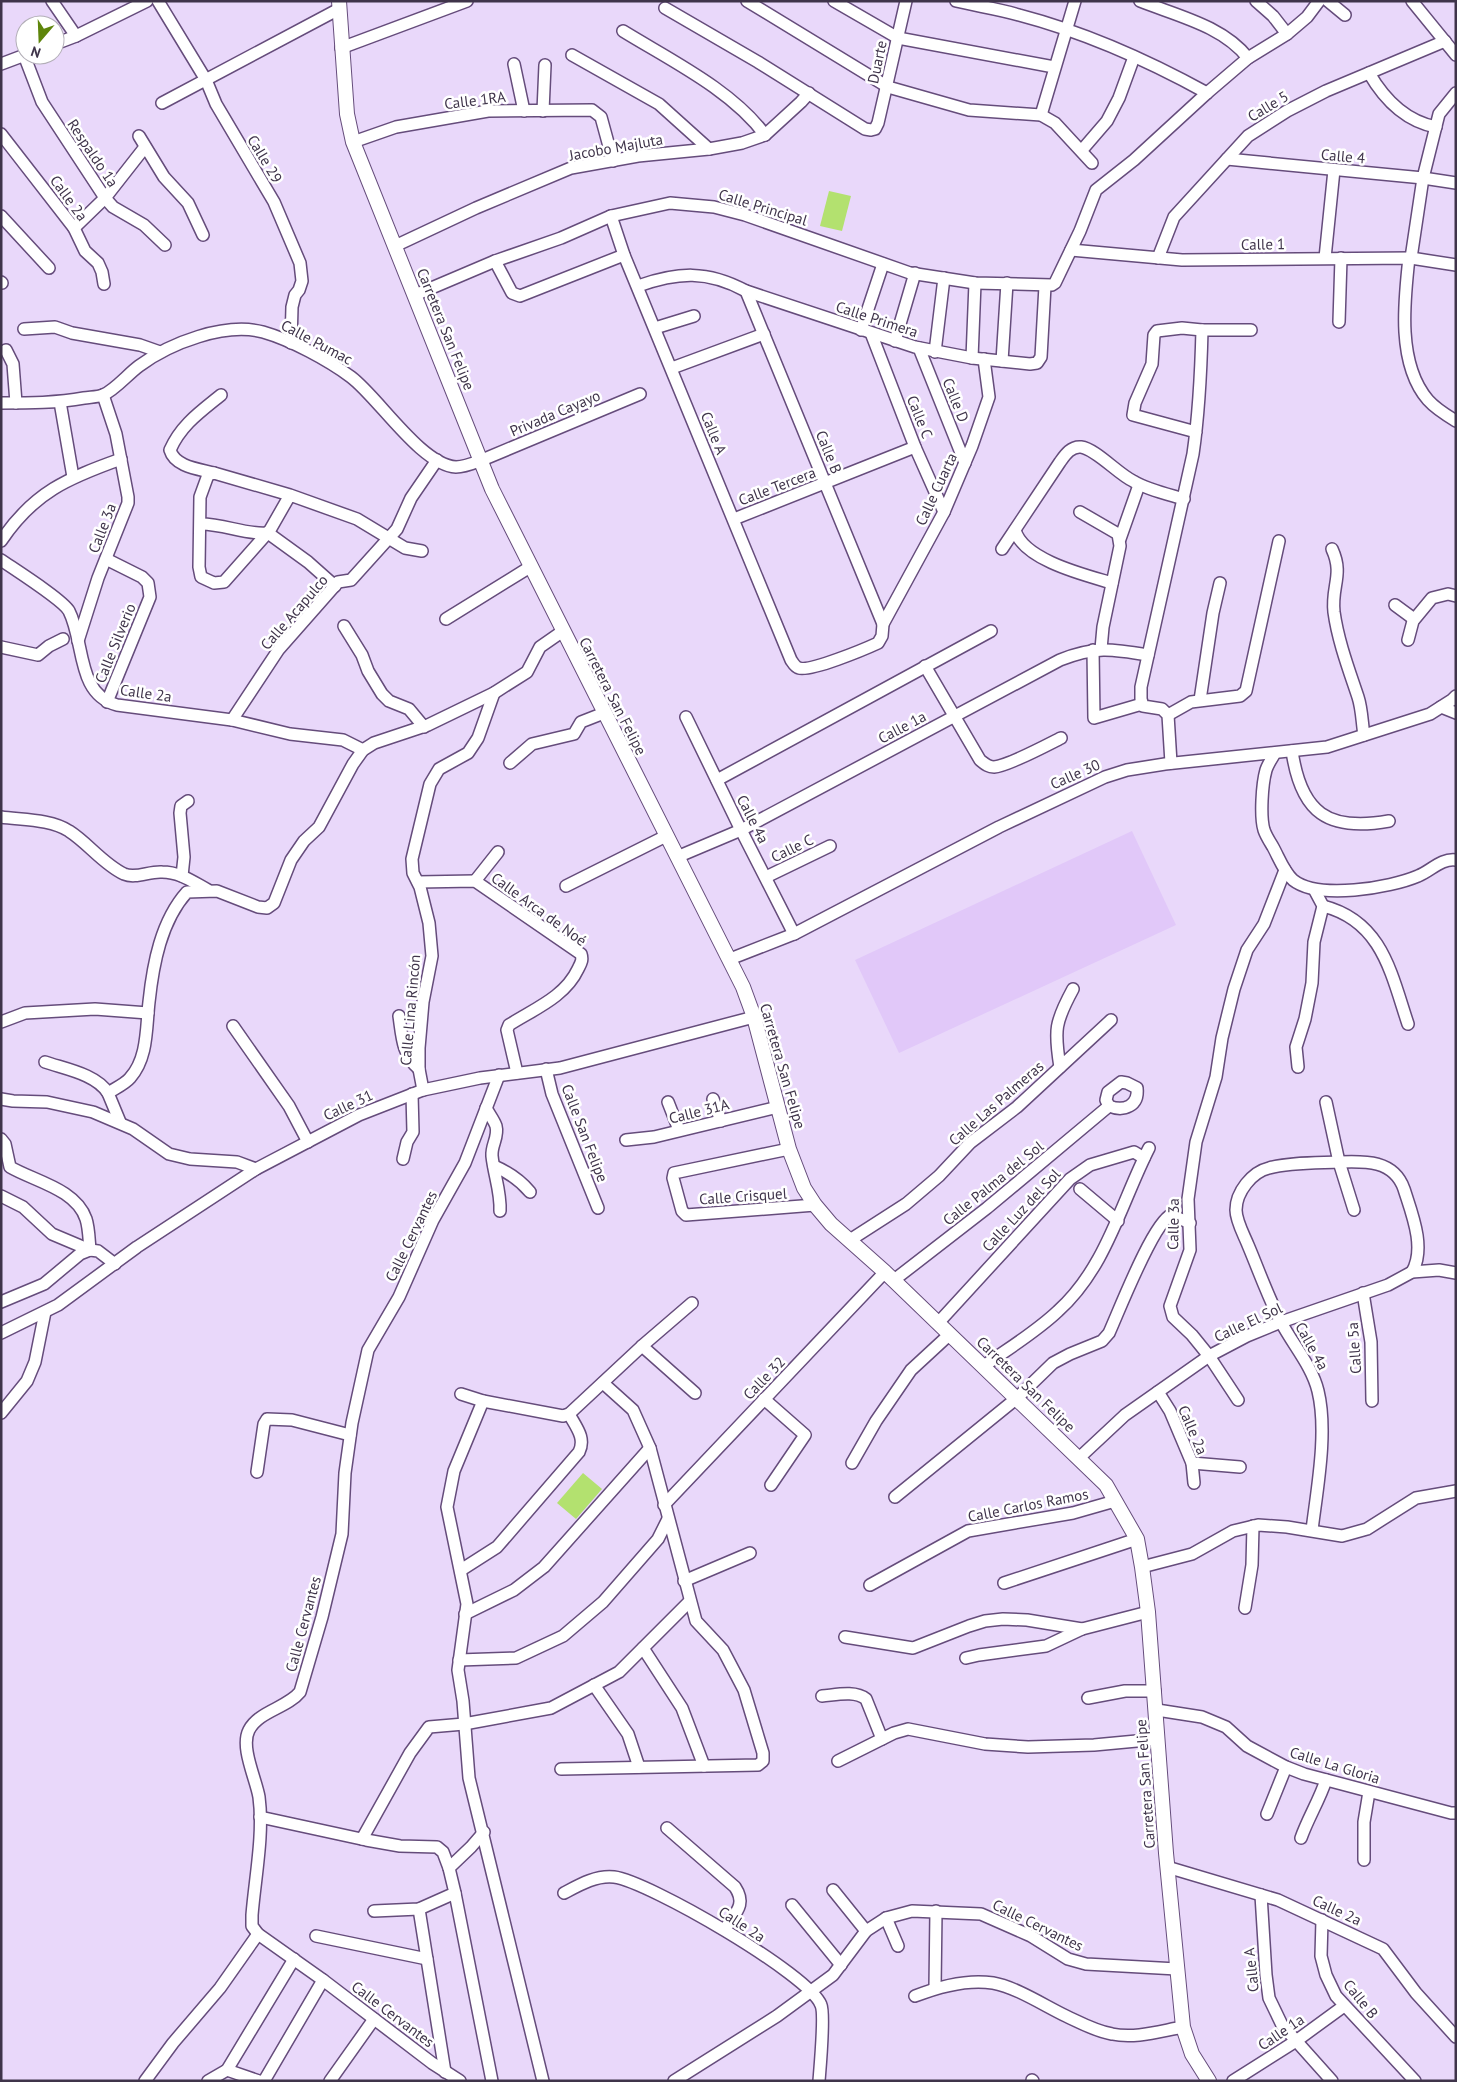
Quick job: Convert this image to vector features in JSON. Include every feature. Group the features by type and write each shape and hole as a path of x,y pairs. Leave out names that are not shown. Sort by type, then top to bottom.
{"main road":[{"name":"Carretera San Felipe","path":"339,5 347,114 353,142 492,488 530,567 743,987 754,1017 789,1149 804,1188 831,1224 938,1322 1106,1485 1137,1539 1148,1612 1157,1710 1167,1867 1183,2027 1192,2054 1209,2081"}],"street":[{"path":"52,1 76,36"},
{"path":"65,40 147,1"},
{"name":"Calle 29","path":"158,1 206,80 216,104 274,202 300,263 302,281 295,295 292,307 291,343"},
{"path":"341,48 467,1"},
{"path":"747,1 888,87 969,110 1041,115 1055,123 1092,162"},
{"path":"834,1 898,38 1054,67"},
{"name":"Duarte","path":"808,92 865,129 875,129 888,87 906,1"},
{"path":"956,1 1020,15 1066,30 1167,71 1207,93"},
{"path":"1041,115 1075,1"},
{"path":"1140,1 1210,28 1228,38 1248,58"},
{"path":"1256,1 1273,16 1287,34"},
{"path":"1048,285 1055,283 1096,190 1134,160 1248,58 1287,34 1307,18 1319,1"},
{"path":"1328,1 1346,15"},
{"path":"1412,1 1456,55"},
{"path":"162,103 339,5"},
{"path":"665,8 808,92"},
{"path":"623,31 720,92 757,124 765,135"},
{"name":"Calle 5","path":"1158,258 1174,217 1248,136 1287,111 1326,91 1445,41"},
{"path":"572,55 659,104 709,149"},
{"path":"1082,150 1107,121 1119,98 1134,57"},
{"path":"1,64 15,59"},
{"path":"514,64 524,111"},
{"path":"543,111 545,64"},
{"name":"Respaldo 1a","path":"28,65 42,102 105,198 113,207 144,225 165,245"},
{"path":"1369,73 1383,96 1396,107 1425,124 1436,127"},
{"name":"Jacobo Majluta","path":"394,246 476,208 571,168 638,156 709,149 742,143 765,135 802,102 808,92"},
{"path":"1456,93 1439,114 1424,178 1410,258 1404,317 1412,372 1416,383 1429,401 1456,422"},
{"name":"Calle 1RA","path":"353,142 396,127 488,111 592,110 601,117 613,161"},
{"name":"Calle 2a","path":"1,134 74,228 85,251 98,263 104,284"},
{"path":"139,136 164,177 188,204 203,235"},
{"path":"74,228 105,198 145,148"},
{"name":"Calle 4","path":"1227,159 1424,178 1456,183"},
{"path":"1325,258 1334,170"},
{"name":"Calle Principal","path":"415,295 495,261 561,238 611,216 670,203 714,207 745,215 914,273 975,283 1048,285"},
{"path":"1,216 49,268"},
{"name":"Calle A","path":"611,216 624,255 791,660"},
{"name":"Calle 1","path":"1071,250 1158,258 1207,260 1410,258 1456,265"},
{"path":"495,261 512,293 520,296 624,255"},
{"path":"1339,322 1341,258"},
{"path":"866,331 884,264"},
{"path":"895,341 914,273"},
{"name":"Calle Primera","path":"638,286 664,277 685,274 732,284 746,292 919,348 972,358 1030,364 1037,362 1041,357 1048,285"},
{"path":"935,352 944,278"},
{"path":"972,358 975,283"},
{"path":"1002,361 1007,283"},
{"name":"Calle B","path":"746,292 883,624"},
{"path":"655,328 694,316"},
{"path":"24,329 55,327 72,333 140,345 160,352"},
{"path":"1196,432 1135,416 1133,413 1135,403 1152,364 1155,332 1182,328 1251,330"},
{"name":"Calle Pumac","path":"1,403 60,402 103,395 160,352 208,334 243,329 263,332 291,343 329,363 352,378 402,431 437,460 454,467 482,460"},
{"path":"1142,704 1141,687 1184,499 1196,432 1202,330"},
{"name":"Calle C","path":"866,331 944,512"},
{"path":"672,368 764,334"},
{"name":"Calle D","path":"919,348 964,463"},
{"path":"6,350 13,364 16,403"},
{"name":"Calle Cuarta","path":"791,660 799,668 806,669 878,643 882,636 883,624 944,512 988,402 989,388 984,359"},
{"name":"Privada Cayayo","path":"482,460 640,394"},
{"name":"Calle 3a","path":"78,641 106,559 128,503 116,434 103,395"},
{"path":"220,395 187,422 176,437 170,450 174,459 180,463 240,482 290,495 356,519 405,548 422,551"},
{"path":"60,402 74,477"},
{"name":"Calle Tercera","path":"734,519 915,447"},
{"path":"1002,549 1060,462 1070,450 1075,448 1086,449 1139,485 1184,499"},
{"path":"1,541 14,521 48,490 74,477 121,459"},
{"name":"Calle Acapulco","path":"232,720 279,649 338,582 351,580 396,529 411,498 437,460"},
{"path":"214,473 208,475 200,498 199,567 201,577 214,583 224,582 268,533 290,495"},
{"path":"1139,485 1120,538 1120,546 1097,649 1094,718 1142,704 1162,709 1168,715 1171,763"},
{"path":"1080,512 1117,532 1120,538"},
{"path":"201,524 218,524 256,534 268,533 308,562 335,586"},
{"path":"1014,530 1022,544 1034,553 1063,567 1112,583"},
{"path":"1168,715 1179,708 1200,700 1240,696 1246,691 1279,541"},
{"path":"1332,548 1338,561 1333,602 1334,614 1358,698 1364,735"},
{"name":"Calle Silverio","path":"106,559 142,577 148,583 150,596 107,702"},
{"name":"Calle 2a","path":"1,560 68,610 88,678 97,695 107,702 232,720 290,734 343,740 363,750"},
{"path":"446,619 530,567"},
{"path":"1200,700 1204,688 1213,613 1220,583"},
{"path":"1408,640 1414,619 1432,598 1448,594 1456,596"},
{"path":"1395,605 1414,619"},
{"path":"344,626 362,654 368,671 382,694 389,701 409,709 424,727"},
{"path":"717,780 991,631"},
{"path":"108,1093 130,1079 143,1056 159,947 178,902 187,892 217,891 258,907 267,908 274,903 291,860 304,841 319,826 353,764 363,750 374,743 424,727 494,693 527,672 540,648 563,632"},
{"path":"1,646 38,655 49,646 63,639"},
{"name":"Calle 1a","path":"677,857 741,830 1060,660 1097,649 1148,655"},
{"path":"925,666 980,760 986,765 994,767 1061,738"},
{"name":"Calle Lina Rincón","path":"403,1159 407,1142 413,1132 418,1092 424,1002 432,956 429,924 418,882 412,873 412,859 430,784 439,769 468,753 478,738 494,693"},
{"name":"Calle 30","path":"730,959 794,934 982,836 1080,788 1127,770 1171,763 1327,747 1430,714 1456,696"},
{"path":"1441,707 1456,713"},
{"path":"510,763 532,744 574,734 582,722 604,713"},
{"name":"Calle 4a","path":"686,718 794,934"},
{"path":"1292,751 1299,784 1308,802 1320,814 1341,822 1358,824 1389,820"},
{"path":"1275,753 1266,770 1262,795 1264,830 1285,870 1294,880 1315,890 1334,891 1392,886 1420,876 1438,864 1451,859 1456,860"},
{"path":"182,876 184,857 180,813 181,806 188,801"},
{"path":"1,817 48,823 68,830 110,865 134,877 161,872 182,876 209,891"},
{"path":"566,886 666,836"},
{"name":"Calle C","path":"766,877 830,846"},
{"path":"475,881 498,852"},
{"name":"Calle 3a","path":"1238,1400 1209,1356 1192,1335 1173,1317 1170,1306 1190,1250 1189,1186 1196,1142 1216,1078 1229,1012 1247,950 1264,924 1285,870"},
{"name":"Calle Arca de Noé","path":"418,882 475,881 581,954 582,958 574,978 556,997 509,1024 508,1030 517,1073"},
{"path":"1298,1067 1296,1047 1305,1019 1312,983 1314,942 1323,906 1315,890"},
{"path":"1323,906 1340,910 1360,924 1375,940 1385,955 1408,1024"},
{"path":"1060,1067 1056,1041 1058,1019 1073,989"},
{"path":"1,1022 25,1014 42,1012 95,1009 148,1013"},
{"path":"399,1016 405,1049 410,1062 419,1069"},
{"name":"Calle 31","path":"1,1332 58,1305 115,1264 256,1169 359,1115 418,1092 499,1075 546,1069 598,1058 754,1017"},
{"name":"Calle Las Palmeras","path":"850,1240 906,1204 939,1176 970,1143 1017,1107 1111,1020"},
{"path":"234,1026 289,1106 308,1142"},
{"path":"45,1062 89,1078 104,1087 120,1122"},
{"name":"Calle San Felipe","path":"546,1069 561,1119 598,1208"},
{"name":"Calle Cervantes","path":"460,2081 445,2072 323,1980 258,1934 252,1926 260,1817 258,1796 245,1743 249,1729 281,1705 294,1699 300,1692 322,1617 342,1534 345,1473 350,1435 368,1350 399,1297 432,1220 465,1163 499,1075"},
{"path":"1,1099 47,1102 93,1112 120,1122 169,1154 190,1159 237,1162 256,1169"},
{"path":"713,1099 721,1121"},
{"path":"668,1102 679,1130"},
{"path":"1326,1102 1339,1162 1354,1210"},
{"name":"Calle Palma del Sol","path":"889,1276 988,1208 1109,1106"},
{"name":"Calle 31A","path":"626,1140 654,1138 679,1130 778,1107"},
{"path":"486,1108 496,1126 497,1138 492,1157 500,1198 500,1211"},
{"path":"1,1139 5,1144 10,1167 49,1185 71,1198 81,1209 86,1220 90,1250"},
{"name":"Calle Crisquel","path":"789,1149 674,1173 673,1178 682,1211 686,1215 815,1205"},
{"name":"Calle Luz del Sol","path":"938,1322 1070,1179 1090,1165 1134,1152 1147,1153 1118,1221"},
{"path":"1339,1162 1368,1161 1381,1164 1392,1171 1402,1183 1414,1223 1417,1242 1418,1257 1412,1272"},
{"name":"Calle 4a","path":"1312,1530 1319,1476 1322,1412 1318,1389 1309,1368 1281,1322 1262,1281 1236,1210 1242,1188 1256,1174 1268,1168 1339,1162"},
{"path":"494,1166 507,1171 530,1192"},
{"path":"984,1366 1059,1311 1080,1286 1102,1253 1118,1221 1080,1189"},
{"path":"1,1196 23,1208 52,1234 90,1250 98,1251 115,1264"},
{"path":"895,1497 1017,1398 1053,1363 1102,1341 1109,1333 1148,1245 1159,1226 1167,1217 1176,1216 1190,1223"},
{"path":"1,1302 44,1284 80,1254 90,1250"},
{"name":"Calle El Sol","path":"1079,1458 1125,1415 1209,1356 1247,1336 1281,1322 1388,1285 1412,1272 1439,1270 1456,1273"},
{"name":"Calle 32","path":"664,1505 764,1399 889,1276"},
{"name":"Calle 5a","path":"1363,1293 1372,1342 1372,1401"},
{"path":"461,1394 483,1401 563,1416 569,1414 642,1346 692,1303"},
{"path":"1,1413 27,1381 35,1362 45,1312"},
{"path":"852,1463 876,1421 911,1370 950,1334"},
{"path":"642,1346 695,1393"},
{"path":"561,1769 758,1765 763,1761 763,1753 744,1690 723,1650 696,1621 684,1582 650,1448 632,1410 603,1383"},
{"name":"Calle 2a","path":"1158,1392 1170,1411 1192,1463 1194,1483"},
{"path":"764,1399 805,1435 771,1485"},
{"path":"483,1401 454,1471 448,1507 467,1604 458,1670 470,1778 542,2081"},
{"path":"461,1570 497,1547 579,1452 583,1444 569,1414"},
{"path":"257,1472 266,1419 292,1420 350,1435"},
{"path":"465,1614 514,1590 544,1568 650,1448"},
{"path":"1192,1463 1240,1467"},
{"path":"1142,1567 1192,1554 1233,1531 1253,1526 1287,1527 1342,1536 1367,1529 1416,1498 1456,1491"},
{"name":"Calle Carlos Ramos","path":"870,1585 968,1531 1073,1513 1115,1501"},
{"path":"460,1660 516,1658 563,1636 603,1602 658,1539 668,1519"},
{"path":"1245,1608 1252,1565 1253,1526"},
{"path":"1004,1583 1137,1539"},
{"path":"684,1582 750,1553"},
{"path":"362,1839 424,1732 429,1728 464,1724 551,1708 619,1672 690,1601"},
{"path":"966,1658 1046,1646 1082,1629 1148,1612"},
{"path":"845,1636 910,1648 969,1626 1003,1619 1027,1620 1082,1629"},
{"path":"643,1648 682,1708 704,1766"},
{"path":"594,1684 628,1734 639,1767"},
{"path":"1088,1698 1125,1691 1155,1691"},
{"path":"822,1696 851,1694 862,1696 866,1699 882,1739"},
{"name":"Calle La Gloria","path":"1157,1710 1202,1717 1226,1727 1247,1746 1286,1767 1369,1792 1456,1813"},
{"path":"838,1762 894,1733 908,1730 986,1744 1028,1748 1094,1745 1158,1739"},
{"path":"1267,1814 1286,1767"},
{"path":"1301,1838 1309,1816 1320,1798 1326,1780"},
{"path":"1364,1860 1364,1822 1369,1792"},
{"path":"260,1817 400,1846 437,1847 443,1852 455,1893 492,2081"},
{"path":"666,1828 735,1887 741,1896 741,1904 725,1929"},
{"path":"449,1868 484,1832"},
{"name":"Calle 2a","path":"1167,1867 1261,1895 1322,1920 1383,1949 1416,1993 1456,2037"},
{"name":"Calle 2a","path":"564,1893 585,1882 602,1877 615,1877 643,1886 725,1929 813,1990"},
{"path":"833,1890 866,1931"},
{"path":"374,1911 419,1909 455,1893"},
{"name":"Calle A","path":"1261,1895 1269,1998 1282,2025 1332,2081"},
{"path":"792,1905 841,1966"},
{"path":"419,1909 445,2072"},
{"name":"Calle Cervantes","path":"674,2081 777,2016 833,1975 866,1931 886,1918 912,1911 981,1914 1031,1936 1068,1959 1086,1964 1177,1969"},
{"path":"935,1988 936,1911"},
{"path":"886,1918 898,1946"},
{"name":"Calle B","path":"1322,1920 1321,1956 1326,1975 1336,1996 1415,2081"},
{"path":"145,2081 173,2043 220,1988 258,1934"},
{"path":"316,1936 427,1960"},
{"path":"208,2081 227,2070 294,1959"},
{"path":"264,2081 323,1980"},
{"path":"915,1996 935,1988 981,1982 1011,1989 1092,2029 1113,2035 1137,2036 1183,2027"},
{"path":"813,1990 822,2006 819,2081"},
{"name":"Calle 1a","path":"1233,2081 1296,2041 1344,2006"},
{"path":"330,2081 374,2018"},
{"path":"227,2070 259,2081"}],"shaded area":[{"path":"1132,831 1176,925 899,1053 855,960"}],"green space":[{"path":"829,191 851,196 842,231 820,226"},
{"path":"583,1473 602,1489 576,1519 557,1503"}]}
